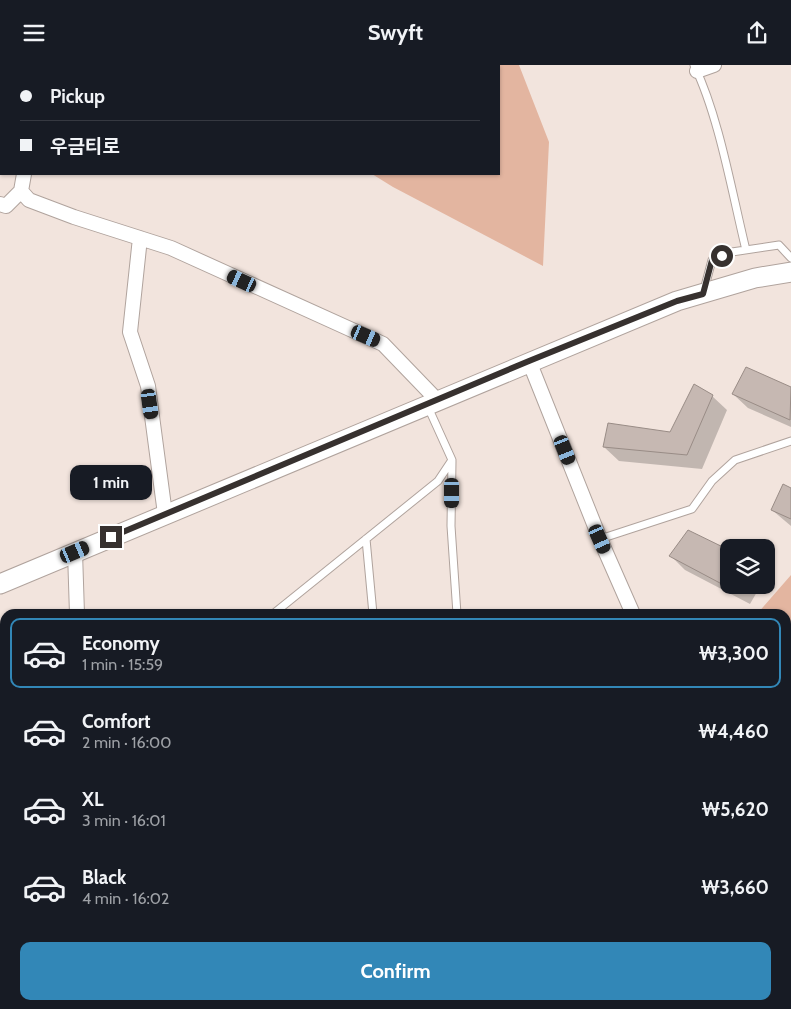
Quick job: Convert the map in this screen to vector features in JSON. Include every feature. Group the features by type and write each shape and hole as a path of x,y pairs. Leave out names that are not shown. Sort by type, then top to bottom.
{"main road":[{"path":"0,584 529,361 677,301 755,278 791,272"}],"street":[{"path":"695,68 714,65"},
{"path":"3,205 21,191 24,175"},
{"path":"21,191 29,200 171,248 383,344 432,402"},
{"path":"140,238 130,332 148,386 165,514"},
{"path":"529,361 600,539 631,609"},
{"path":"75,552 77,609"}],"lane":[{"path":"695,68 718,136 746,250"},
{"path":"703,294 712,260 746,250 779,245 791,257"},
{"path":"432,402 452,460 451,526 457,609"},
{"path":"600,539 692,509 712,481 735,460 791,441"},
{"path":"279,609 438,481 452,460"},
{"path":"366,539 372,609"}],"shaded area":[{"path":"500,65 519,65 549,142 543,266 374,175 500,175"},
{"path":"791,575 791,609 761,609"}],"building":[{"path":"746,367 791,387 790,420 732,394"},
{"path":"694,384 713,395 687,455 603,447 608,423 670,432"},
{"path":"783,484 791,488 791,519 771,510"},
{"path":"688,530 720,546 720,583 669,556"}],"route":[{"path":"111,537 529,361 677,301 703,294 712,260 722,256"}]}
